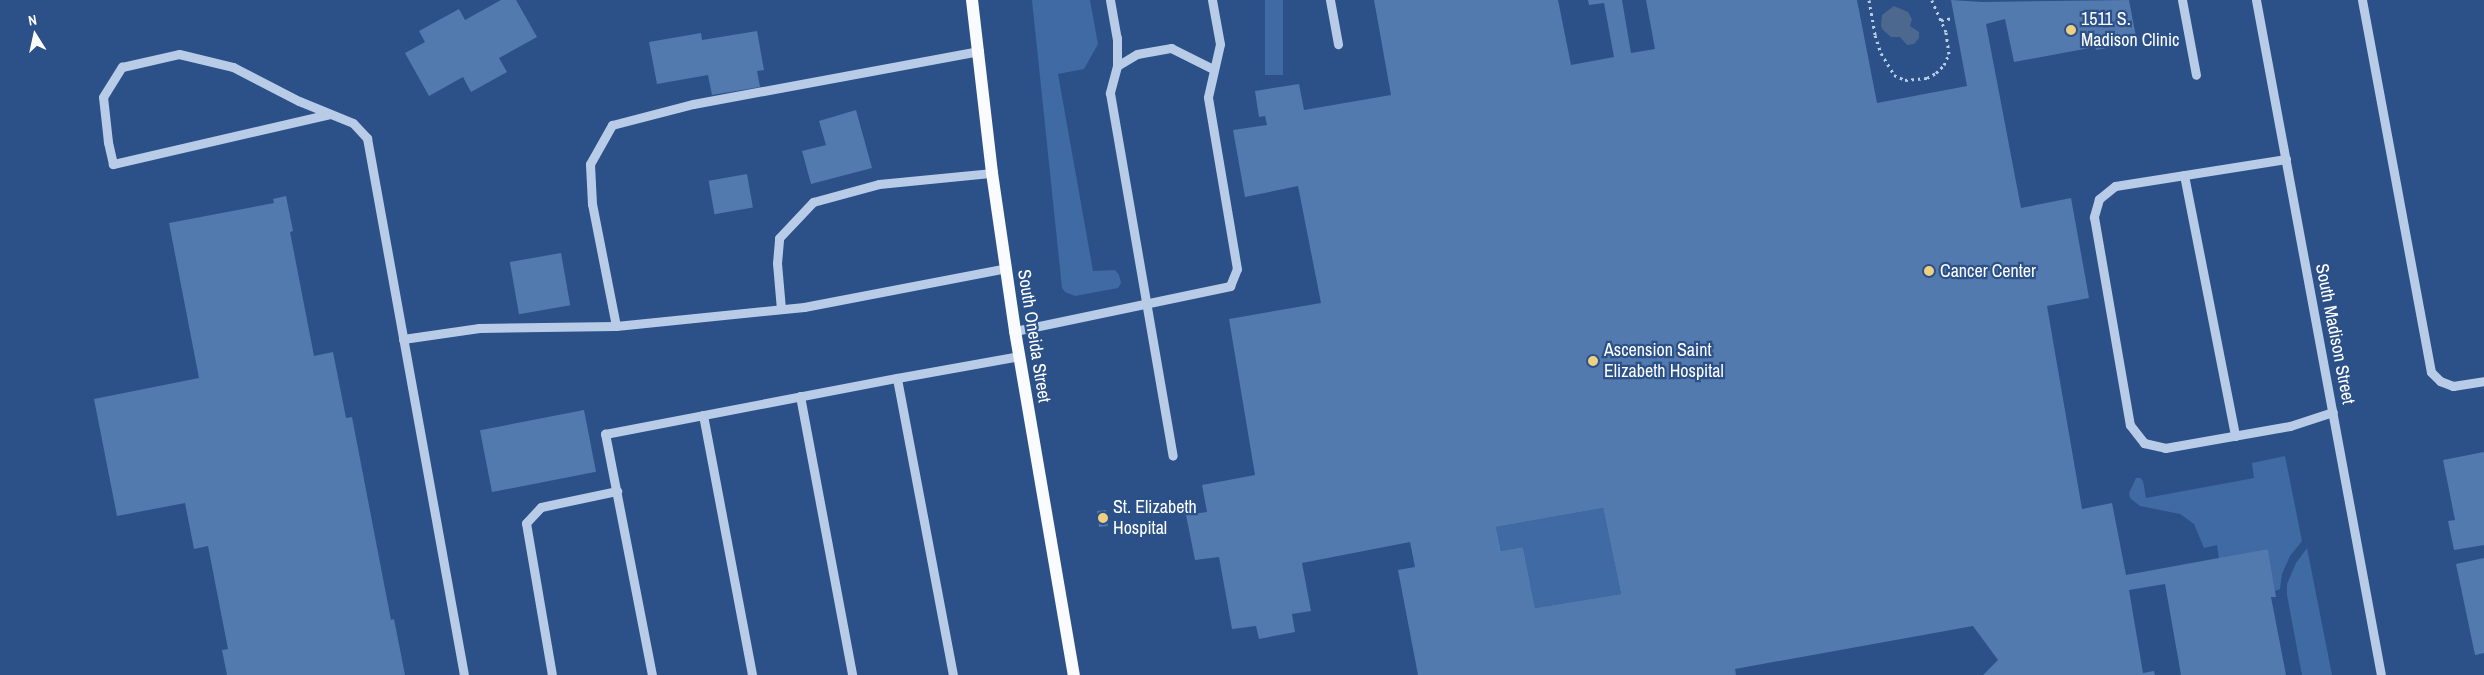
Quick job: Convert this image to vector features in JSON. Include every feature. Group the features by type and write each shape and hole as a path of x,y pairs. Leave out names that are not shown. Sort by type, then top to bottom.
{"main road":[{"name":"South Oneida Street","path":"972,0 992,173 1014,331 1074,675"}],"street":[{"path":"1110,0 1117,38 1117,66 1110,93 1173,456"},
{"path":"1014,331 1230,286 1237,269 1208,97 1220,44 1212,0"},
{"path":"1330,0 1338,44"},
{"path":"2182,0 2196,75"},
{"name":"South Madison Street","path":"2256,0 2381,675"},
{"path":"2362,0 2432,372 2440,381 2453,386 2484,381"},
{"path":"1117,66 1136,54 1171,48 1213,69"},
{"path":"616,326 592,204 590,164 612,125 693,104 979,51"},
{"path":"330,114 113,164 108,142 103,96 122,66 179,54 232,67 299,101 353,123 367,138 464,675"},
{"path":"2286,159 2115,186 2099,199 2094,217 2130,426 2144,443 2165,448 2290,426 2333,412"},
{"path":"782,310 777,264 779,238 813,202 879,184 992,173"},
{"path":"2184,175 2235,436"},
{"path":"403,340 479,328 616,326 782,310 1006,268"},
{"path":"652,675 605,434 1019,356"},
{"path":"897,378 953,675"},
{"path":"800,396 852,675"},
{"path":"703,415 752,675"},
{"path":"552,675 526,523 541,507 617,491"}],"path":[{"path":"1869,0 1875,36 1881,53 1894,75 1906,80 1927,78 1944,65 1948,54 1949,43 1932,0"},
{"path":"1941,20 1954,18"}],"shaded area":[{"path":"1032,0 1090,0 1098,44 1084,69 1058,74 1093,271 1115,270 1119,275 1121,283 1118,288 1075,296 1065,292 1062,288"},
{"path":"1265,0 1283,0 1283,75 1265,75"},
{"path":"1894,6 1908,12 1912,19 1910,26 1919,32 1919,38 1914,44 1907,45 1900,37 1891,37 1883,30 1881,26 1882,15"},
{"path":"2285,456 2302,541 2290,556 2282,574 2280,589 2275,591 2268,549 2219,559 2217,545 2204,548 2194,524 2186,518 2180,514 2140,506 2130,498 2129,493 2136,478 2140,478 2143,481 2146,498 2254,478 2252,463"},
{"path":"1603,508 1621,594 1535,608 1523,547 1501,551 1496,527"},
{"path":"2307,548 2332,675 2302,675 2287,595 2287,584 2296,563"}],"building":[{"path":"501,0 516,0 537,37 499,58 507,72 471,92 463,77 429,96 405,53 425,42 419,31 459,9 465,20"},
{"path":"1374,0 1558,0 1571,65 1614,57 1604,3 1589,5 1588,0 1622,0 1631,53 1655,49 1646,0 1857,0 1877,103 1967,86 1951,0 1982,2 2129,0 2137,42 2096,50 2095,47 2014,62 2005,19 1986,24 2021,208 2071,198 2089,298 2047,306 2082,509 2112,503 2126,575 2268,549 2276,597 2271,597 2286,675 2181,675 2165,584 2129,590 2143,673 2154,671 2155,675 1983,675 1998,660 1973,626 1735,669 1736,675 1418,675 1398,570 1415,567 1410,542 1302,563 1311,611 1292,614 1295,632 1259,639 1256,626 1232,629 1219,557 1195,560 1186,515 1207,512 1202,485 1255,475 1229,319 1321,303 1298,186 1245,197 1233,130 1267,125 1265,116 1259,117 1255,91 1299,84 1304,110 1391,95","holes":["1603,508 1621,594 1535,608 1523,547 1501,551 1496,527"]},
{"path":"757,31 764,70 757,71 760,87 712,95 708,75 657,84 649,42 701,33 702,40"},
{"path":"856,110 872,168 811,184 802,151 826,145 819,121"},
{"path":"747,174 753,207 714,214 709,181"},
{"path":"286,196 293,231 290,232 314,356 333,352 346,418 352,417 391,620 394,619 405,675 227,675 222,650 228,649 208,546 194,549 185,503 117,516 94,399 199,378 169,223 274,203 273,199"},
{"path":"561,253 570,305 519,314 510,262"},
{"path":"584,410 596,472 492,492 480,430"},
{"path":"2484,452 2484,545 2454,550 2448,521 2455,520 2443,460"},
{"path":"1106,510 1108,526 1099,527 1097,511"},
{"path":"2484,558 2484,653 2475,655 2456,564"}],"place":[{"name":"1511 S. Madison Clinic","path":"2071,30"},
{"name":"Cancer Center","path":"1929,271"},
{"name":"Ascension Saint Elizabeth Hospital","path":"1593,361"},
{"name":"St. Elizabeth Hospital","path":"1103,518"}]}
